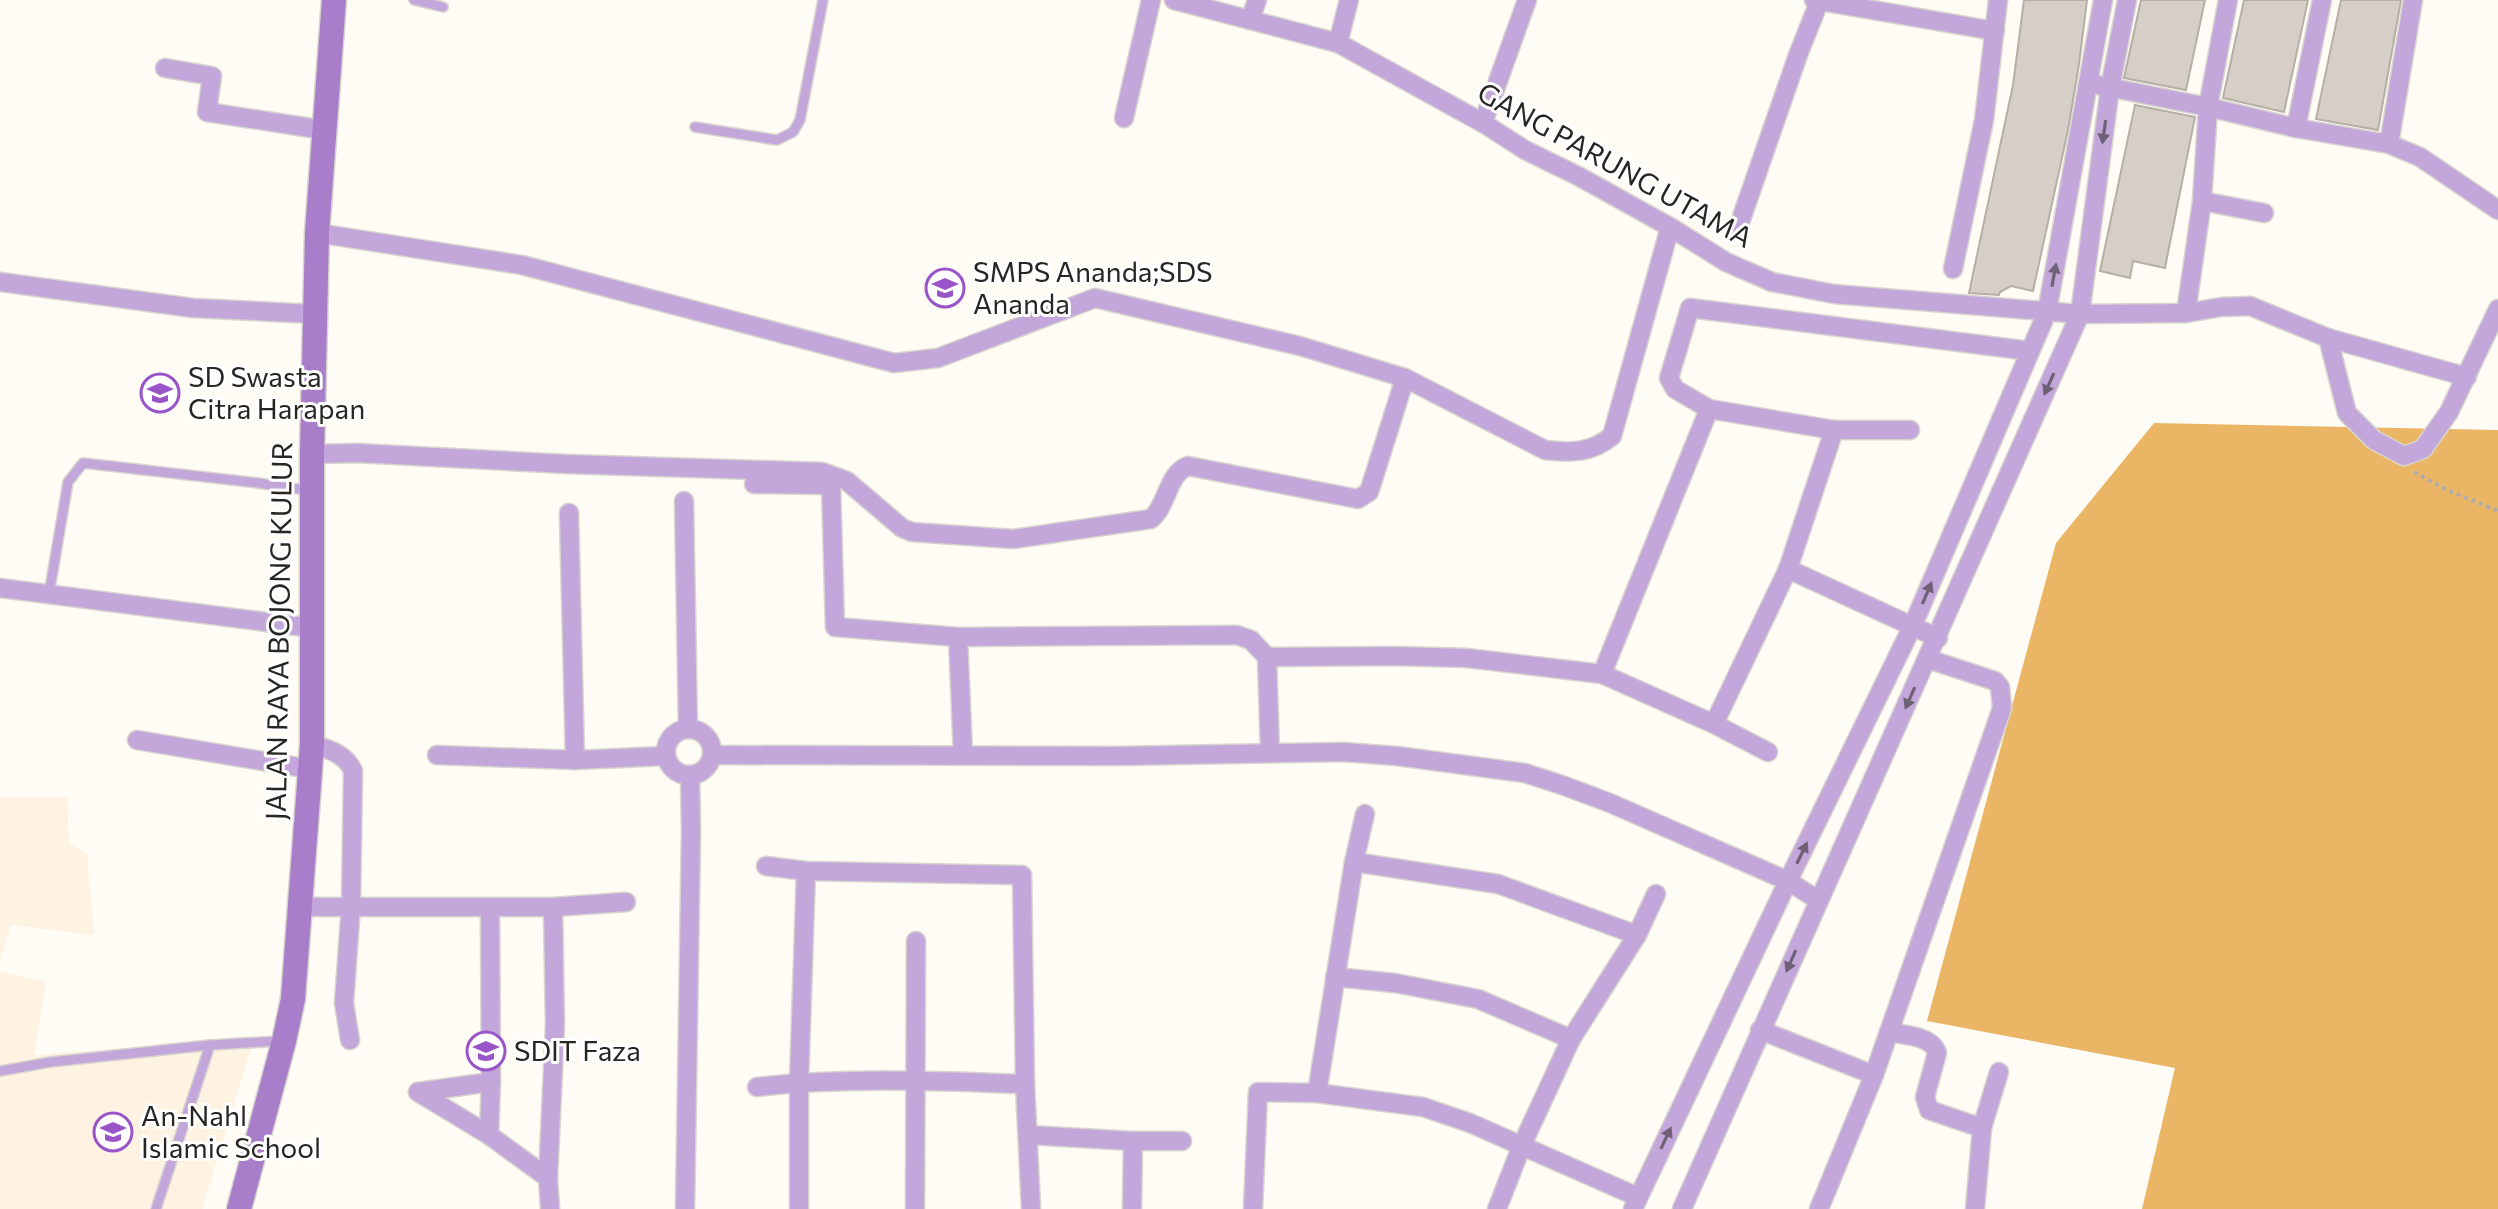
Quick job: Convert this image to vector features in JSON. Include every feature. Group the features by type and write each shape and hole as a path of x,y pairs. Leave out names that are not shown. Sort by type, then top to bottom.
{"main road":[{"name":"JALAN RAYA BOJONG KULUR","path":"239,1209 293,999 312,744 312,454 317,233 334,0"}],"street":[{"path":"1124,118 1151,0"},
{"name":"GANG PARUNG UTAMA","path":"1174,0 1338,43 1483,123 1525,150 1670,227 1726,262 1772,282 1834,294 2080,314 2186,313 2250,306 2328,338 2467,377"},
{"path":"1250,20 1257,0"},
{"path":"1338,43 1349,0"},
{"path":"1483,123 1527,0"},
{"path":"1953,269 1984,120 1998,0"},
{"path":"1253,1209 1258,1092 1317,1093 1423,1107 1522,1145 1636,1203 1913,625 2047,312 2103,0"},
{"path":"1682,1209 2080,314 2110,88 2127,0"},
{"path":"2186,313 2202,201 2208,107 2228,0"},
{"path":"2296,128 2322,0"},
{"path":"2389,144 2413,0"},
{"path":"1738,228 1817,1 1995,31"},
{"path":"165,68 212,76 207,112 324,130"},
{"path":"2086,83 2296,128 2389,144 2420,157 2498,210"},
{"path":"2202,201 2264,213"},
{"path":"317,233 522,265 894,363 938,358 1095,298 1300,346 1405,378 1545,450 1568,453 1600,446 1612,436 1670,227"},
{"path":"0,282 193,308 315,314"},
{"path":"1910,430 1834,430 1709,409 1675,389 1669,378 1690,308 2030,351"},
{"path":"2328,338 2347,413 2374,440 2404,456 2416,454 2423,449 2449,412 2498,309"},
{"path":"312,454 357,453 567,464 822,472 847,481 906,530 1013,539 1151,519 1158,512 1177,472 1188,466 1358,499 1369,492 1405,378"},
{"path":"1602,674 1709,409"},
{"path":"1714,724 1788,569 1834,430"},
{"path":"754,484 831,485 835,627 958,637 1237,635 1251,640 1267,657 1270,753"},
{"path":"684,501 688,729"},
{"path":"569,513 575,760"},
{"path":"1788,569 1938,638"},
{"path":"0,588 313,628"},
{"path":"958,637 963,755"},
{"path":"1267,657 1467,658 1602,674 1768,752"},
{"path":"1819,1209 1874,1075 2002,708 2000,687 1995,681 1928,659"},
{"path":"688,729 706,736 712,755 709,765 701,772 690,775 674,770 666,756 666,746 671,737 688,729"},
{"path":"137,740 310,769"},
{"path":"312,744 349,761 353,771 351,905 344,1003 350,1040"},
{"path":"712,755 1343,752 1397,756 1525,773 1610,803 1788,881 1818,900"},
{"path":"437,755 575,760 666,756"},
{"path":"685,1209 690,775"},
{"path":"1317,1093 1354,862 1365,814"},
{"path":"1354,862 1498,884 1637,935"},
{"path":"766,866 806,871 1022,875 1025,1084 1031,1209"},
{"path":"799,1209 799,1082 806,871"},
{"path":"1497,1209 1522,1145 1571,1039 1637,935 1656,894"},
{"path":"299,907 490,908 626,902"},
{"path":"550,1209 548,1178 555,1025 553,907"},
{"path":"489,1135 490,908"},
{"path":"915,1209 916,941"},
{"path":"1335,977 1395,983 1478,999 1571,1039"},
{"path":"1760,1030 1874,1075"},
{"path":"1889,1032 1929,1041 1936,1048 1925,1097 1929,1110 1982,1128"},
{"path":"1975,1209 1982,1128 1999,1072"},
{"path":"491,1082 418,1092 489,1135 548,1178"},
{"path":"757,1087 799,1082 1025,1084"},
{"path":"1028,1135 1182,1141"},
{"path":"1132,1209 1133,1141"}],"lane":[{"path":"414,0 443,7"},
{"path":"695,127 777,140 793,132 800,120 823,0"},
{"path":"49,594 68,482 83,463 312,491"},
{"path":"0,1071 51,1062 210,1045 284,1041"},
{"path":"156,1209 210,1045"}],"path":[{"path":"2404,456 2415,473 2498,511"}],"shaded area":[{"path":"2154,423 2498,430 2498,1209 2142,1209 2175,1068 1927,1021 2056,543"},
{"path":"0,797 67,797 69,843 87,854 94,935 11,925 0,960"},
{"name":"An-Nahl Islamic School","path":"0,971 46,982 34,1055 254,1038 202,1209 0,1209"}],"building":[{"path":"2024,0 2087,0 2068,130 2033,291 2011,286 1999,295 1969,293 2013,85"},
{"path":"2141,0 2205,0 2186,90 2124,78"},
{"path":"2244,0 2308,0 2284,112 2223,98"},
{"path":"2341,0 2401,0 2378,130 2316,119"},
{"path":"2135,105 2195,117 2165,268 2133,261 2130,278 2100,271"}],"place":[{"name":"SMPS Ananda;SDS Ananda","path":"945,288"},
{"name":"SD Swasta Citra Harapan","path":"160,393"},
{"name":"SDIT Faza","path":"486,1051"},
{"name":"An-Nahl Islamic School","path":"113,1132"}]}
